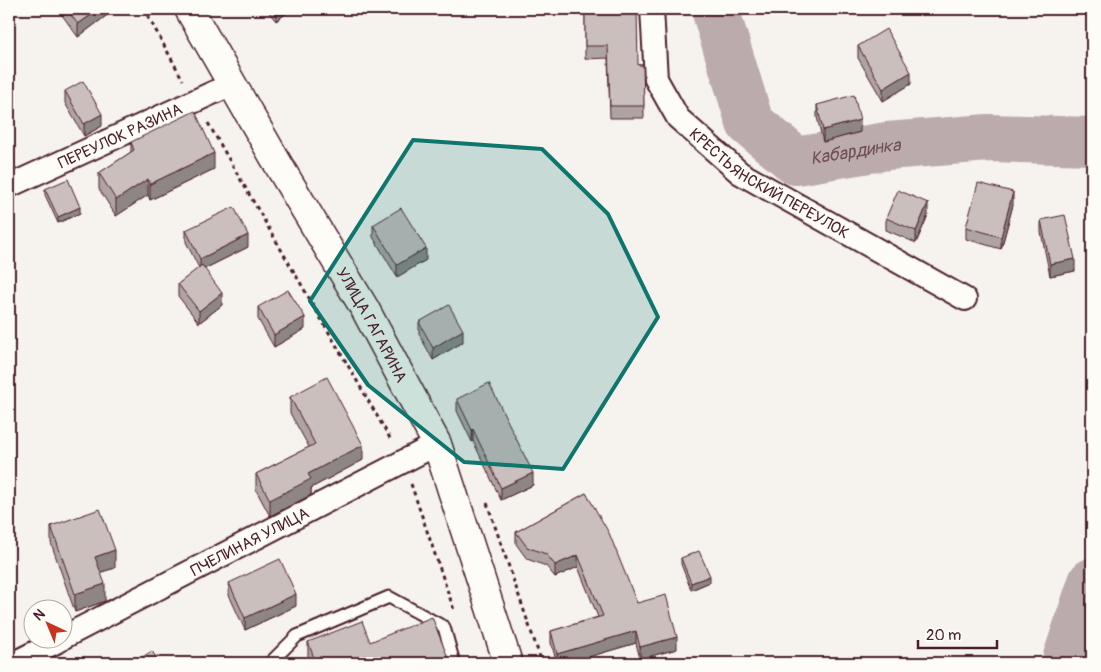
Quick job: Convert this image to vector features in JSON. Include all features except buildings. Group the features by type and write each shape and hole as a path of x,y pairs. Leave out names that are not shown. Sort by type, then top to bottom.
{"street":[{"name":"УЛИЦА ГАГАРИНА","path":"189,9 365,309 437,444 508,663"},
{"name":"КРЕСТЬЯНСКИЙ ПЕРЕУЛОК","path":"652,9 656,79 678,118 740,173 965,299"},
{"name":"ПЕРЕУЛОК РАЗИНА","path":"9,186 232,84"},
{"name":"ПЧЕЛИНАЯ УЛИЦА","path":"72,633 437,444"},
{"name":"ПЧЕЛИНАЯ УЛИЦА","path":"14,663 39,650"}],"lane":[{"path":"270,663 297,636 389,597 444,627 454,663"}],"path":[{"path":"144,9 404,462 456,617"}],"highlighted area":[{"path":"413,140 542,149 608,214 658,317 563,469 464,462 368,385 310,301"}],"waterway":[{"name":"Кабардинка","path":"715,9 750,123 796,161 887,146 988,138 1092,141"},
{"name":"Кабардинка","path":"1065,663 1092,582"}]}
